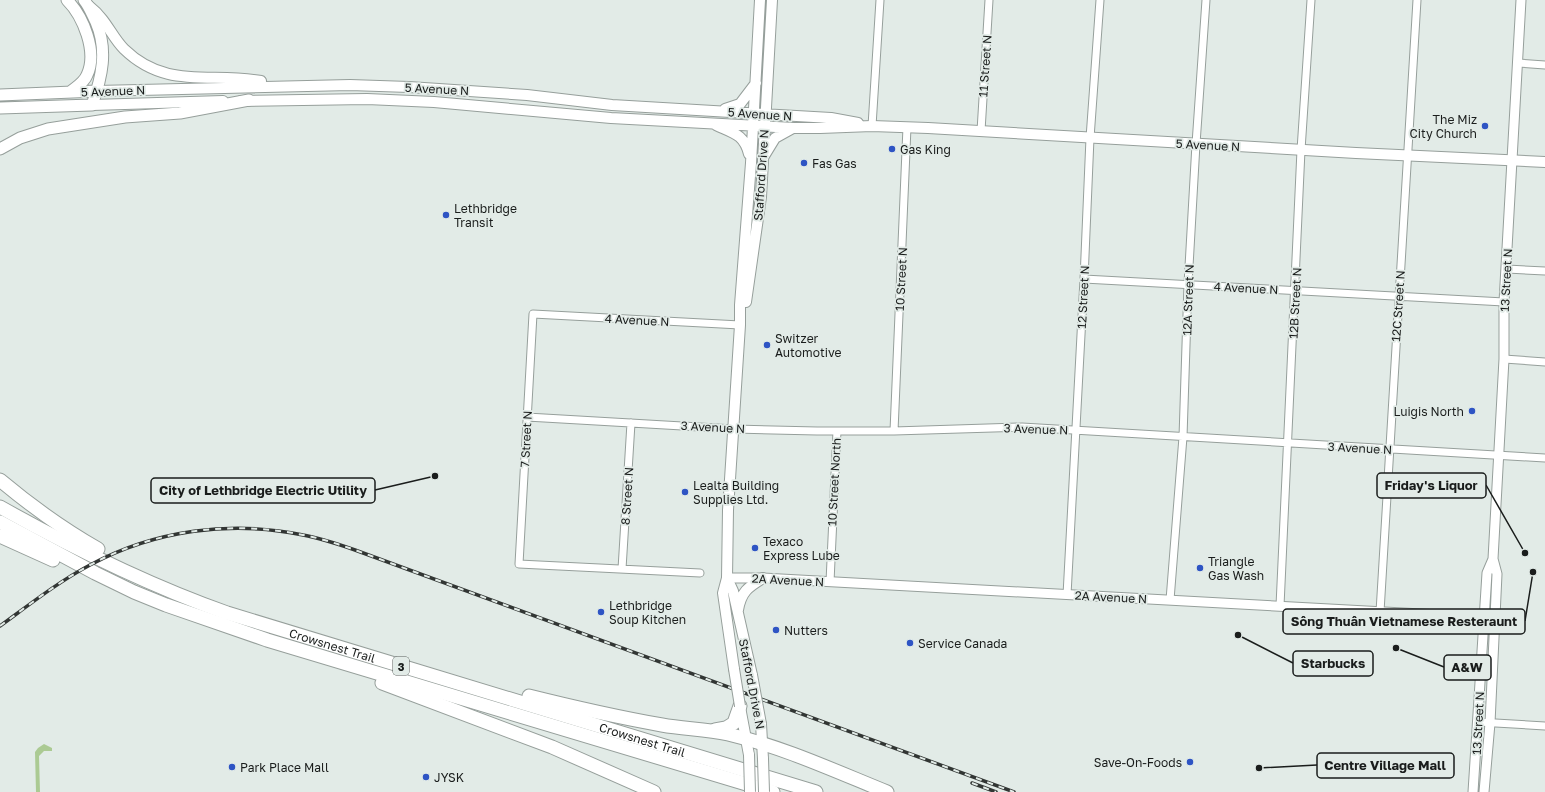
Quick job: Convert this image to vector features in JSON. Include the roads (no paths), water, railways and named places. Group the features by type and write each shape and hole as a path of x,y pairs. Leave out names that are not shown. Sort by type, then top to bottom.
{"highway":[{"path":"0,480 25,501 91,545 122,563 227,613"},
{"name":"Crowsnest Trail","path":"0,507 38,528 148,582 227,613 816,792"},
{"name":"Crowsnest Trail","path":"0,522 134,592 166,605 267,640 773,792"},
{"path":"0,536 152,605 208,624 267,640 552,747 654,792"},
{"path":"347,650 585,710 664,725 707,730 744,738 887,792"},
{"path":"707,730 726,728 734,723 739,713"}],"main road":[{"path":"67,0 77,12 83,24 88,37 90,51 90,65 87,75 81,84 70,92"},
{"name":"Stafford Drive N","path":"750,792 748,755 739,713 723,593 727,578 728,510 734,429 740,305 751,163 760,0"},
{"name":"Stafford Drive N","path":"740,325 745,306 758,220 763,173 764,126 772,0"},
{"path":"86,2 101,18 123,48 143,65 155,70 173,75 257,80 288,86"},
{"path":"86,2 100,31 102,44 103,63 97,91 92,105"},
{"path":"718,111 740,104 756,83"},
{"name":"5 Avenue N","path":"0,95 97,91 350,85 471,90 612,105 836,119 872,126"},
{"name":"5 Avenue N","path":"0,108 248,100 344,99 426,101 611,118 711,122 794,128 872,126 907,127 1301,150 1545,162"},
{"path":"0,149 23,136 48,129 125,117 180,113 248,100"},
{"path":"711,122 743,139 746,144 751,163"},
{"path":"763,158 775,138 794,128"},
{"name":"Stafford Drive N","path":"727,578 733,591 752,675 761,724 764,792"},
{"path":"737,612 743,593 750,586 763,578"}],"street":[{"path":"872,126 880,0"},
{"name":"11 Street N","path":"981,131 989,0"},
{"name":"12 Street N","path":"1067,595 1090,138 1100,0"},
{"name":"12A Street N","path":"1170,600 1183,437 1188,284 1206,0"},
{"name":"12B Street N","path":"1280,606 1296,290 1301,150 1311,0"},
{"name":"12C Street N","path":"1380,612 1417,0"},
{"name":"13 Street N","path":"1484,792 1490,723 1497,574 1493,559 1504,359 1504,302 1522,0"},
{"path":"1518,63 1545,65"},
{"name":"10 Street N","path":"894,431 907,127"},
{"path":"1507,269 1545,271"},
{"name":"4 Avenue N","path":"1084,279 1504,302"},
{"name":"4 Avenue N","path":"533,314 740,325"},
{"name":"7 Street N","path":"533,314 519,564 622,569"},
{"path":"1504,359 1545,362"},
{"name":"3 Avenue N","path":"527,417 734,429 894,431 1022,427 1288,444 1545,458"},
{"name":"8 Street N","path":"622,569 632,423"},
{"name":"10 Street North","path":"830,582 837,431"},
{"name":"13 Street N","path":"1474,792 1487,573 1493,559"},
{"path":"622,569 700,573"},
{"name":"2A Avenue N","path":"727,578 763,578 1495,618"},
{"path":"1478,722 1545,726"}],"railway":[{"path":"0,626 44,594 78,572 115,553 141,543 194,531 221,529 248,528 303,535 336,543 1014,792"},
{"path":"972,783 996,792"}],"place":[{"name":"The Miz City Church","path":"1485,126"},
{"name":"Gas King","path":"892,149"},
{"name":"Fas Gas","path":"804,163"},
{"name":"Lethbridge Transit","path":"446,215"},
{"name":"Switzer Automotive","path":"767,345"},
{"name":"Luigis North","path":"1472,411"},
{"name":"City of Lethbridge Electric Utility","path":"435,476"},
{"name":"Lealta Building Supplies Ltd.","path":"685,492"},
{"name":"Texaco Express Lube","path":"755,548"},
{"name":"Friday's Liquor","path":"1525,553"},
{"name":"Triangle Gas Wash","path":"1200,568"},
{"name":"Sông Thuân Vietnamese Resteraunt","path":"1533,572"},
{"name":"Lethbridge Soup Kitchen","path":"601,612"},
{"name":"Nutters","path":"776,630"},
{"name":"Starbucks","path":"1238,635"},
{"name":"Service Canada","path":"910,643"},
{"name":"A&W","path":"1396,648"},
{"name":"Save-On-Foods","path":"1190,762"},
{"name":"Park Place Mall","path":"232,767"},
{"name":"Centre Village Mall","path":"1259,768"},
{"name":"JYSK","path":"426,777"}]}
